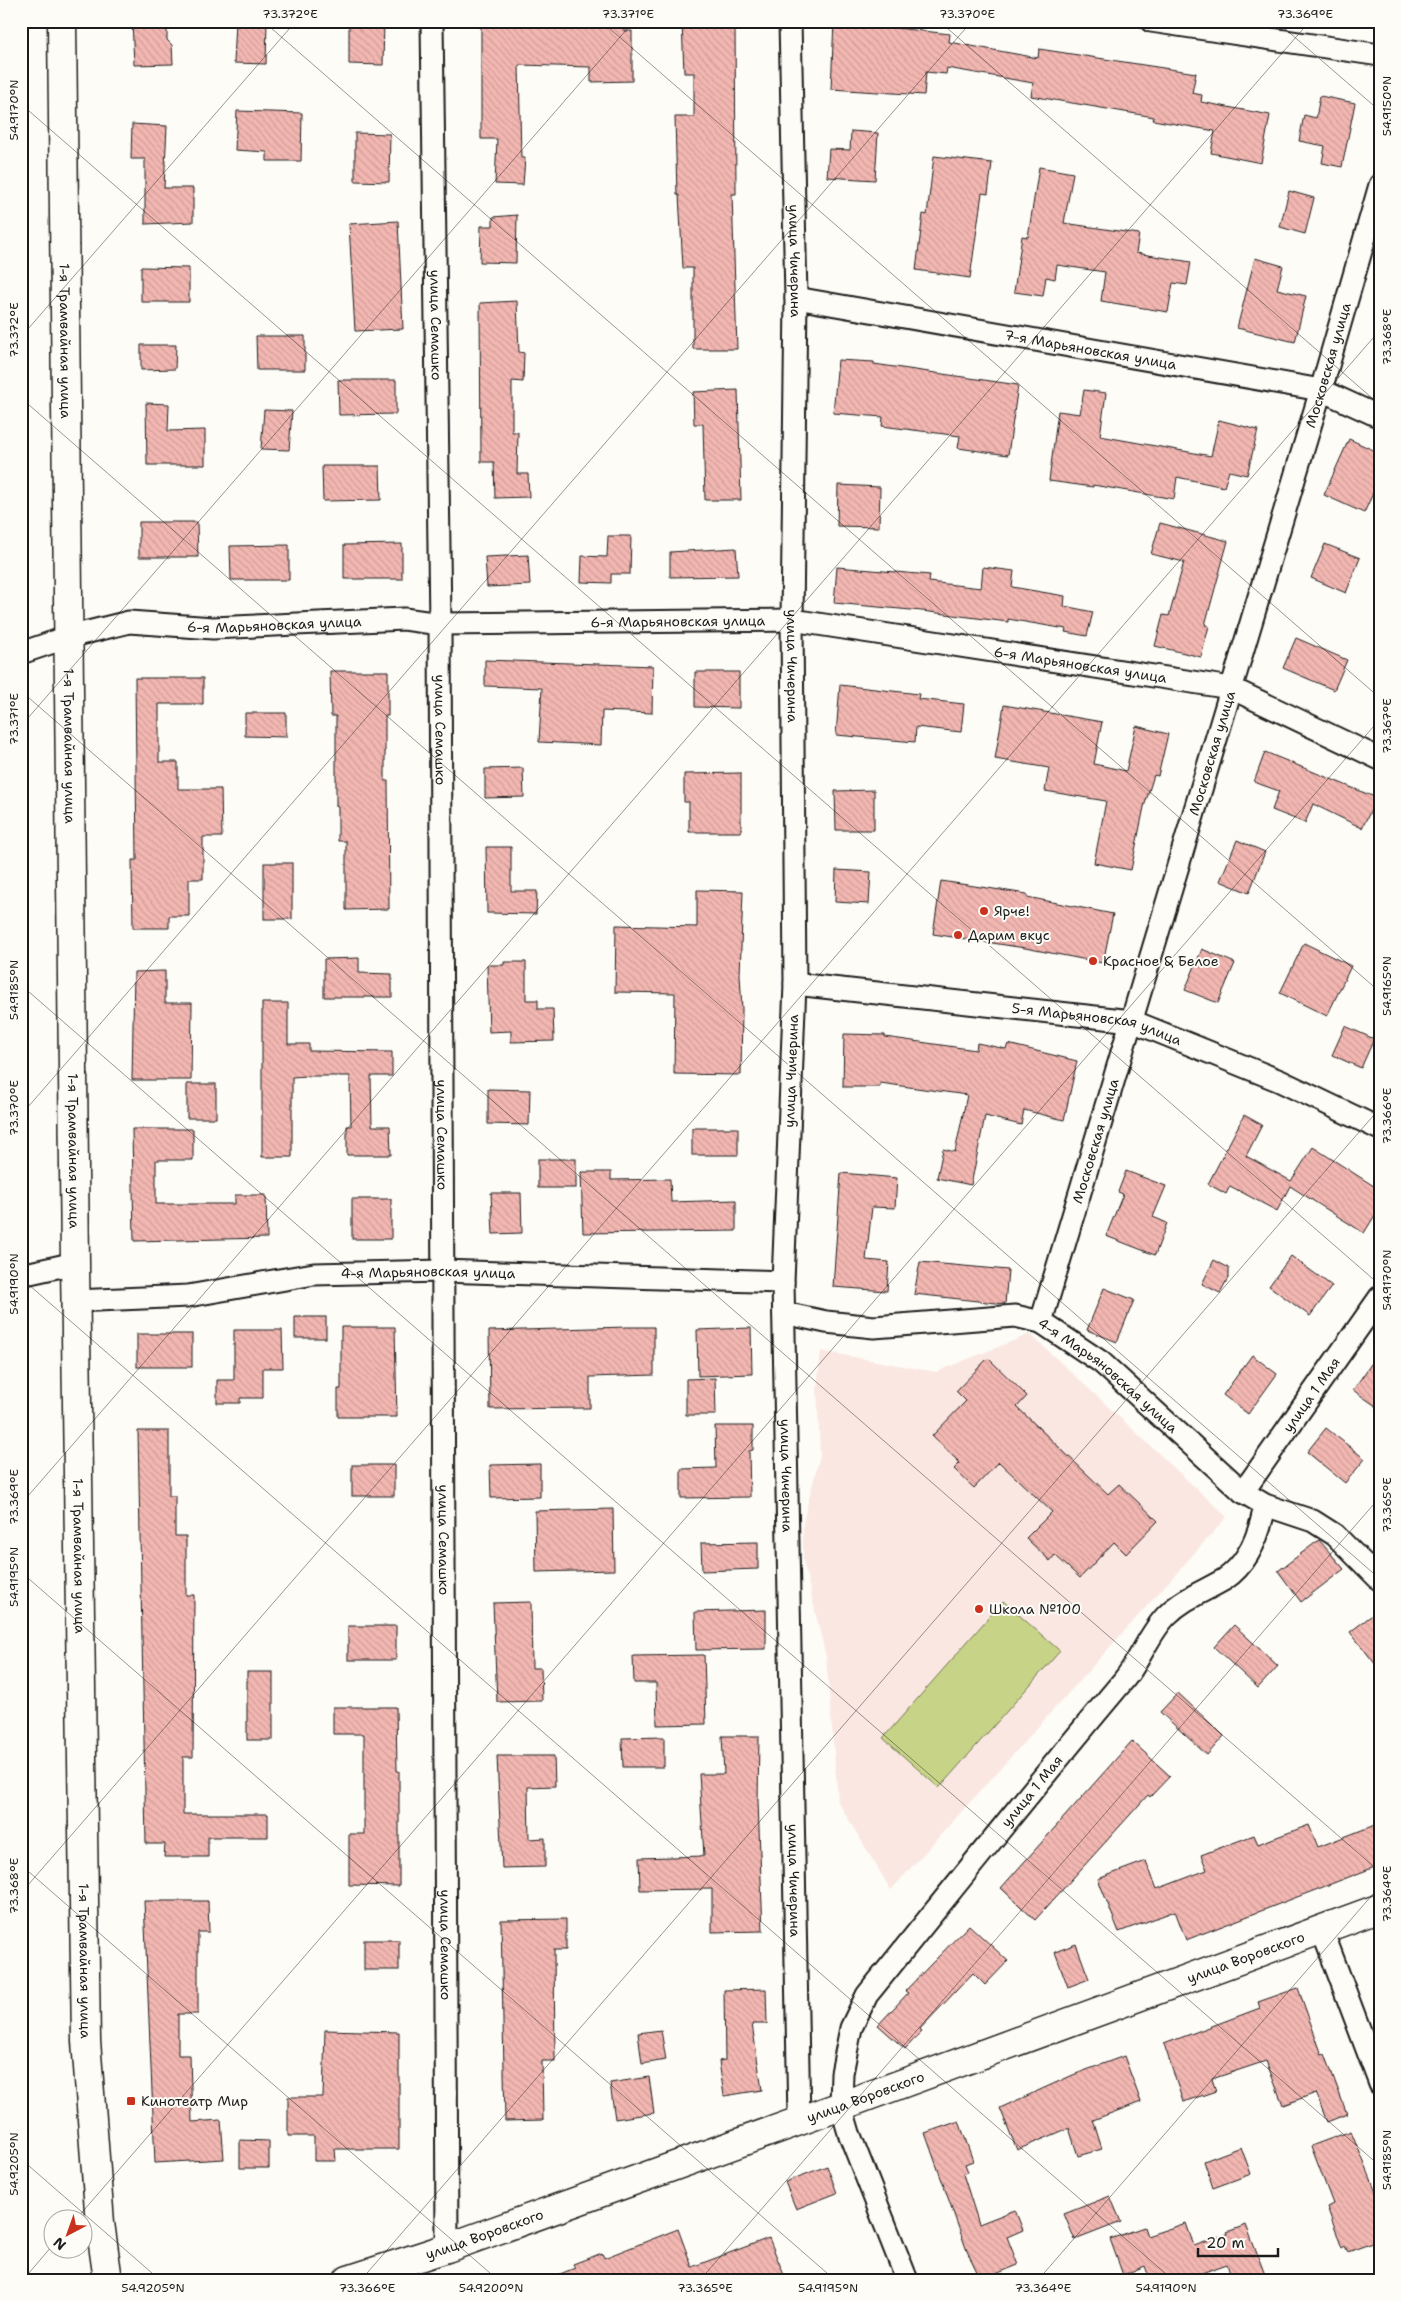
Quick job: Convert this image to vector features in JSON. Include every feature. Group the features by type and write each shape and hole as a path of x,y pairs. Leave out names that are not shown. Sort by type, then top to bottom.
{"main road":[{"name":"1-я Трамвайная улица","path":"62,21 75,1301 86,2040 100,2223 108,2280"},
{"name":"улица Воровского","path":"348,2280 448,2248 1380,1908"}],"street":[{"name":"улица Семашко","path":"432,21 440,624 448,2248"},
{"name":"улица Чичерина","path":"790,21 796,298 792,620 795,984 783,1282 799,2121"},
{"path":"1151,21 1380,55"},
{"name":"Московская улица","path":"1041,1322 1322,390 1380,185"},
{"name":"7-я Марьяновская улица","path":"796,298 1322,390 1380,417"},
{"name":"6-я Марьяновская улица","path":"21,653 68,637 128,622 213,628 404,619 440,624 792,620 1231,688 1380,759"},
{"name":"5-я Марьяновская улица","path":"795,984 1132,1021 1280,1081 1380,1129"},
{"path":"21,1275 75,1263"},
{"name":"4-я Марьяновская улица","path":"75,1301 188,1296 314,1274 442,1271 783,1282"},
{"name":"улица 1 Мая","path":"1243,1492 1380,1298"},
{"name":"4-я Марьяновская улица","path":"784,1313 826,1322 874,1327 1015,1316 1041,1322 1101,1362 1243,1492 1265,1504 1313,1521 1335,1534 1380,1580"},
{"name":"улица 1 Мая","path":"841,2106 842,2072 851,2028 867,1995 1126,1678 1167,1615 1190,1596 1225,1578 1241,1564 1253,1546 1262,1524 1265,1504"},
{"path":"1322,1930 1380,2084"},
{"path":"841,2106 907,2280"}],"shaded area":[{"name":"Школа №100","path":"1030,1334 1227,1517 891,1890 838,1802 826,1657 803,1560 803,1522 820,1455 817,1387 821,1351 936,1372"}],"green space":[{"path":"1003,1601 1060,1651 939,1788 883,1738"}],"building":[{"path":"132,21 167,21 167,40 172,45 173,64 134,65"},
{"path":"236,21 267,21 266,64 234,63"},
{"path":"349,21 384,21 383,65 349,64"},
{"path":"481,21 624,22 624,31 632,31 632,81 591,82 591,67 519,65 521,158 525,158 523,185 495,184 497,139 481,139"},
{"path":"682,21 735,21 736,194 732,194 737,349 693,349 693,268 683,268 679,195 677,195 675,117 694,117 694,73 684,73"},
{"path":"834,21 869,23 869,25 950,34 949,42 1038,58 1039,49 1196,73 1192,93 1202,95 1201,102 1270,115 1261,163 1211,153 1215,131 1153,120 1154,117 1031,96 1033,83 947,68 946,74 926,72 924,95 831,89"},
{"path":"1320,96 1355,103 1342,167 1322,163 1325,146 1299,141 1304,115 1316,118"},
{"path":"237,111 302,113 301,161 267,161 267,152 235,150"},
{"path":"132,124 167,126 164,188 193,188 193,222 145,224 145,159 131,159"},
{"path":"851,131 878,133 875,180 827,177 829,149 850,150"},
{"path":"355,133 390,134 389,182 355,181"},
{"path":"934,156 992,163 988,194 982,193 970,278 916,270 923,214 927,215"},
{"path":"1039,167 1073,173 1064,223 1139,234 1136,253 1191,262 1187,285 1173,283 1168,312 1101,301 1105,272 1057,265 1055,279 1046,277 1043,296 1014,292 1022,236 1028,237"},
{"path":"1289,191 1314,198 1305,234 1280,227"},
{"path":"517,215 516,263 480,262 481,226 493,226 493,217"},
{"path":"398,221 403,329 355,331 349,224"},
{"path":"1255,258 1283,266 1277,289 1306,296 1295,342 1237,328"},
{"path":"141,267 189,268 189,302 141,302"},
{"path":"517,301 519,352 524,353 523,382 512,381 512,432 518,432 517,474 528,474 529,497 495,498 494,462 481,462 480,303"},
{"path":"256,336 305,336 305,370 257,370"},
{"path":"141,345 176,345 175,369 141,370"},
{"path":"838,360 874,362 874,364 1018,385 1008,455 958,448 960,436 882,426 883,417 833,413"},
{"path":"338,380 396,380 396,414 339,415"},
{"path":"738,390 741,500 705,500 703,424 694,424 693,392"},
{"path":"1084,390 1106,393 1100,436 1211,456 1219,420 1258,430 1247,475 1229,471 1224,487 1177,477 1174,499 1093,485 1093,487 1049,481 1058,411 1080,414"},
{"path":"146,403 169,404 168,431 205,430 205,465 147,465"},
{"path":"264,410 292,411 289,450 261,449"},
{"path":"1349,439 1380,453 1380,478 1364,513 1324,495"},
{"path":"322,466 380,466 381,500 323,501"},
{"path":"838,485 880,487 879,527 837,526"},
{"path":"139,522 197,522 198,557 139,557"},
{"path":"1160,523 1228,541 1205,625 1209,626 1201,657 1155,646 1163,615 1169,616 1184,562 1151,554"},
{"path":"608,536 631,536 630,574 611,574 611,583 581,582 582,556 607,557"},
{"path":"402,544 402,579 344,579 344,545"},
{"path":"1325,544 1360,558 1346,593 1311,578"},
{"path":"289,545 289,580 231,580 230,546"},
{"path":"736,548 738,576 670,577 670,552"},
{"path":"528,555 530,585 487,587 485,557"},
{"path":"837,567 930,575 929,582 981,588 983,567 1014,571 1012,587 1065,596 1064,606 1093,612 1087,636 1065,632 1066,629 1008,619 1008,622 922,611 834,603"},
{"path":"1296,638 1347,660 1334,690 1283,668"},
{"path":"485,660 653,666 652,713 602,711 601,745 539,742 542,688 485,686"},
{"path":"330,671 388,671 388,716 385,716 385,781 388,781 389,909 346,910 346,841 338,841 336,716 331,716"},
{"path":"695,672 739,672 739,708 695,707"},
{"path":"135,678 203,678 203,704 159,704 159,762 178,762 178,789 221,789 222,837 203,837 203,879 189,879 189,916 169,916 169,928 133,928 132,860 137,860"},
{"path":"840,685 919,694 918,699 964,704 961,732 916,727 915,742 836,735"},
{"path":"1004,705 1102,722 1094,764 1126,771 1136,726 1168,734 1158,776 1154,775 1144,807 1131,870 1094,863 1106,801 1045,791 1049,768 995,759"},
{"path":"245,713 286,713 286,737 245,736"},
{"path":"1265,752 1377,798 1362,828 1313,804 1305,823 1272,810 1279,791 1254,782"},
{"path":"523,768 524,797 485,798 485,769"},
{"path":"741,773 741,832 689,832 689,802 684,802 684,774"},
{"path":"874,790 874,830 836,830 835,791"},
{"path":"1237,840 1265,852 1249,893 1220,881"},
{"path":"486,847 511,847 511,891 537,891 536,914 487,913"},
{"path":"264,863 292,863 292,919 264,919"},
{"path":"836,870 871,872 869,904 835,902"},
{"path":"941,881 1027,894 1027,897 1113,914 1103,963 1025,948 933,934"},
{"path":"697,890 743,891 740,975 742,1009 741,1075 674,1074 675,993 615,992 616,925 697,927"},
{"path":"1304,943 1351,966 1327,1016 1280,993"},
{"path":"1202,949 1235,963 1218,1003 1185,990"},
{"path":"359,958 359,973 392,974 392,997 324,997 324,959"},
{"path":"504,962 526,962 526,1000 538,1000 538,1009 553,1009 554,1041 511,1042 511,1031 489,1032 487,965 504,965"},
{"path":"165,971 165,1003 192,1003 191,1080 132,1080 134,972"},
{"path":"262,1003 288,1003 288,1044 309,1044 309,1051 392,1052 392,1076 371,1076 372,1126 390,1126 391,1155 347,1155 347,1126 351,1126 350,1076 308,1076 292,1077 292,1157 262,1157"},
{"path":"1345,1026 1374,1039 1361,1068 1332,1055"},
{"path":"844,1034 885,1035 885,1037 976,1050 977,1043 1006,1049 1008,1044 1077,1061 1064,1120 1024,1110 1021,1125 985,1116 971,1185 937,1178 943,1149 955,1152 967,1095 880,1083 880,1087 843,1087"},
{"path":"187,1084 216,1084 216,1118 187,1118"},
{"path":"488,1089 530,1090 529,1125 488,1124"},
{"path":"1244,1115 1262,1125 1246,1156 1291,1181 1313,1147 1380,1190 1380,1207 1364,1233 1290,1186 1277,1211 1230,1186 1226,1194 1208,1184"},
{"path":"692,1128 738,1128 738,1155 692,1155"},
{"path":"132,1129 193,1129 193,1160 156,1160 156,1204 235,1204 235,1195 266,1195 267,1238 134,1241"},
{"path":"538,1159 576,1159 576,1188 538,1188"},
{"path":"1126,1171 1166,1186 1153,1217 1167,1223 1155,1255 1106,1236 1123,1194 1118,1192"},
{"path":"581,1172 611,1172 611,1180 670,1179 671,1202 736,1200 736,1231 583,1233"},
{"path":"841,1173 897,1178 895,1208 872,1207 866,1260 889,1262 887,1291 833,1287"},
{"path":"491,1193 521,1193 522,1233 493,1234"},
{"path":"352,1199 391,1199 391,1239 352,1239"},
{"path":"1291,1256 1332,1286 1310,1316 1269,1286"},
{"path":"1214,1260 1229,1268 1229,1276 1220,1293 1202,1284"},
{"path":"920,1262 1008,1270 1005,1304 914,1294"},
{"path":"1104,1288 1134,1300 1117,1342 1087,1330"},
{"path":"295,1317 326,1317 326,1338 295,1338"},
{"path":"341,1327 395,1327 397,1417 338,1417 338,1389 341,1389"},
{"path":"654,1327 654,1375 590,1377 590,1408 490,1409 489,1331"},
{"path":"751,1328 752,1374 698,1376 697,1330"},
{"path":"234,1330 282,1330 283,1368 263,1368 263,1398 240,1398 240,1403 217,1403 217,1380 234,1380"},
{"path":"137,1334 192,1334 192,1367 137,1367"},
{"path":"1380,1351 1380,1409 1353,1390"},
{"path":"1252,1355 1277,1374 1248,1414 1223,1395"},
{"path":"988,1358 1027,1396 1017,1407 1108,1494 1119,1484 1158,1521 1126,1554 1114,1542 1080,1578 1055,1555 1050,1561 1026,1538 1052,1512 999,1462 974,1488 954,1469 960,1463 932,1436 966,1401 956,1391"},
{"path":"715,1378 716,1415 686,1415 686,1379"},
{"path":"715,1426 753,1426 753,1450 749,1451 750,1497 681,1498 681,1469 716,1468"},
{"path":"1326,1428 1365,1459 1345,1483 1307,1452"},
{"path":"138,1431 169,1431 169,1496 175,1496 175,1536 186,1536 186,1595 194,1595 193,1757 183,1757 183,1814 268,1814 268,1837 208,1837 208,1857 164,1857 165,1844 146,1844"},
{"path":"540,1464 540,1497 491,1498 490,1465"},
{"path":"352,1465 394,1465 394,1496 352,1496"},
{"path":"613,1509 614,1570 536,1572 535,1511"},
{"path":"1319,1540 1344,1569 1301,1602 1278,1571"},
{"path":"758,1542 758,1569 702,1571 701,1543"},
{"path":"531,1602 532,1668 541,1668 542,1701 497,1702 493,1603"},
{"path":"1380,1609 1380,1670 1350,1632"},
{"path":"766,1610 766,1649 696,1650 695,1612"},
{"path":"1234,1625 1278,1666 1258,1688 1214,1647"},
{"path":"348,1626 396,1626 396,1660 348,1660"},
{"path":"704,1655 706,1724 657,1725 656,1683 634,1683 633,1656"},
{"path":"247,1672 273,1672 273,1740 247,1740"},
{"path":"1178,1693 1224,1736 1207,1755 1160,1712"},
{"path":"333,1707 396,1707 397,1771 399,1771 399,1886 349,1885 349,1834 364,1834 364,1734 333,1734"},
{"path":"722,1736 759,1736 758,1802 763,1931 712,1932 712,1889 640,1890 639,1858 704,1856 699,1774 724,1774"},
{"path":"664,1737 664,1767 623,1767 622,1738"},
{"path":"1132,1741 1170,1776 1150,1797 1148,1795 1035,1920 1001,1888"},
{"path":"497,1756 554,1756 555,1786 528,1787 529,1839 545,1838 545,1867 502,1868"},
{"path":"1380,1823 1380,1865 1186,1940 1175,1911 1119,1932 1098,1879 1146,1861 1157,1889 1207,1870 1201,1855 1254,1835 1258,1844 1309,1825 1318,1847"},
{"path":"144,1901 208,1901 209,1932 198,1932 198,2014 178,2014 178,2055 190,2055 192,2122 221,2120 224,2159 155,2163"},
{"path":"566,1919 566,1950 554,1950 555,2061 542,2061 543,2120 505,2121 501,1920"},
{"path":"969,1925 1008,1961 985,1985 973,1973 920,2029 922,2031 905,2049 878,2025 908,1993 905,1991"},
{"path":"364,1940 399,1940 399,1970 364,1970"},
{"path":"1076,1944 1089,1979 1068,1987 1055,1952"},
{"path":"1298,1988 1322,2055 1325,2054 1347,2114 1327,2122 1316,2093 1283,2105 1266,2061 1212,2079 1216,2091 1183,2102 1164,2044 1260,2008 1258,2002"},
{"path":"766,1989 767,2024 752,2024 762,2090 724,2096 719,2061 725,2060 724,1990"},
{"path":"325,2030 399,2032 399,2149 335,2149 336,2161 314,2161 314,2136 288,2136 288,2097 323,2097"},
{"path":"661,2030 666,2060 642,2064 638,2033"},
{"path":"1124,2056 1141,2102 1093,2120 1102,2149 1078,2156 1069,2128 1017,2150 1000,2108 1073,2075"},
{"path":"649,2077 654,2113 615,2119 610,2083"},
{"path":"959,2121 973,2161 965,2164 968,2172 963,2174 979,2224 1015,2210 1023,2230 1007,2237 1018,2265 981,2280 967,2251 925,2133"},
{"path":"1351,2131 1380,2201 1380,2240 1348,2252 1345,2246 1342,2248 1327,2207 1333,2204 1311,2146"},
{"path":"240,2140 269,2141 269,2168 240,2168"},
{"path":"1241,2147 1251,2174 1213,2188 1204,2161"},
{"path":"827,2166 837,2193 796,2209 785,2182"},
{"path":"1110,2196 1121,2222 1075,2240 1064,2214"},
{"path":"1186,2223 1194,2246 1228,2234 1227,2232 1246,2225 1267,2280 1233,2280 1227,2264 1182,2280 1150,2280 1145,2266 1123,2275 1110,2239 1144,2227 1147,2236"},
{"path":"678,2229 692,2267 769,2238 786,2280 551,2280 550,2278 575,2268 573,2264 602,2253 604,2258"}],"place":[{"name":"Ярче!","path":"984,911"},
{"name":"Дарим вкус","path":"958,935"},
{"name":"Красное & Белое","path":"1093,961"},
{"name":"Школа №100","path":"979,1609"},
{"name":"Кинотеатр Мир","path":"131,2101"}]}
